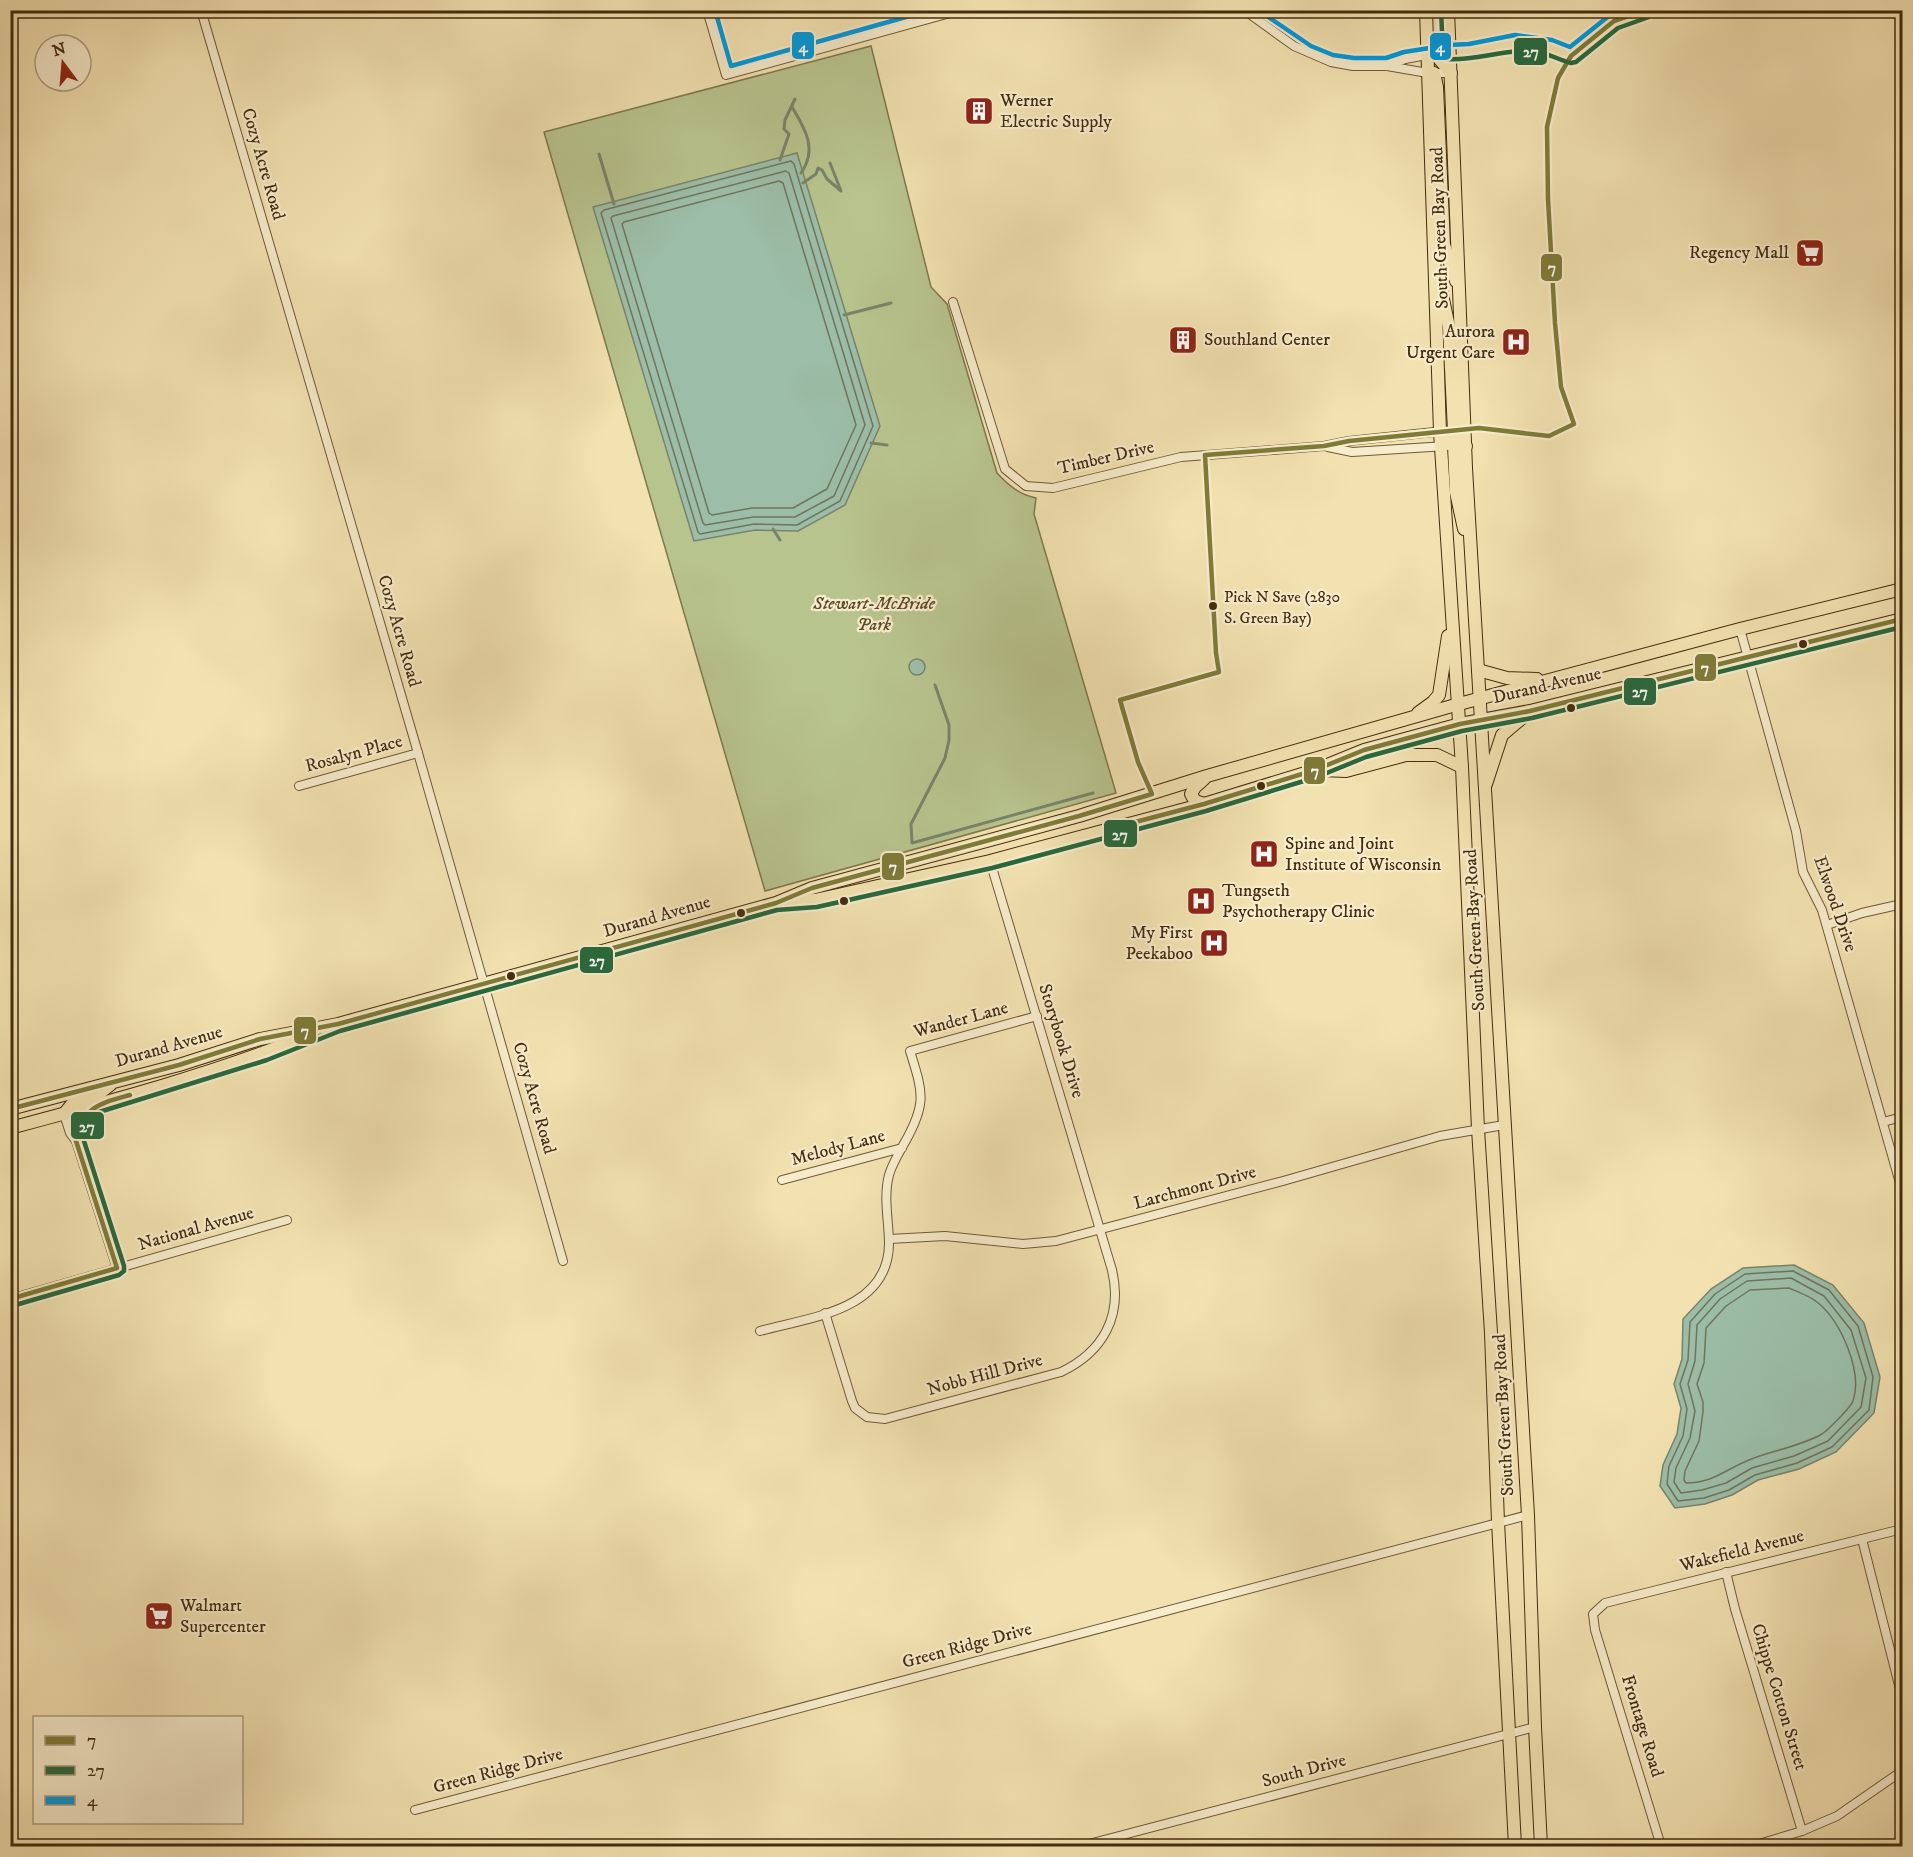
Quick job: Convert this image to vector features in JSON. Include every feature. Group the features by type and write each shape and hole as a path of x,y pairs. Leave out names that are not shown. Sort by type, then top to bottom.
{"main road":[{"path":"1426,10 1432,54 1451,73"},
{"path":"1434,10 1431,73 1437,87 1444,245 1461,297"},
{"name":"South Green Bay Road","path":"1448,10 1461,297 1460,430 1454,446 1452,605 1460,724 1478,1129 1491,1333 1498,1522 1515,1846"},
{"name":"South Green Bay Road","path":"1431,73 1440,432 1454,446 1472,565 1528,1515 1541,1846"},
{"path":"1435,266 1449,327 1460,430"},
{"name":"Durand Avenue","path":"10,1109 179,1065 260,1040 338,1024 776,903 812,888 1078,816 1207,776 1459,704 1740,629 1902,589"},
{"path":"1410,719 1439,695 1452,605"},
{"name":"Durand Avenue","path":"776,903 815,900 990,861 1204,804 1315,770 1364,750 1460,724 1530,711 1902,619"},
{"path":"1478,670 1507,678 1553,679"},
{"path":"1484,791 1502,735 1530,711"},
{"path":"1315,770 1346,771 1406,755 1437,755 1462,767"},
{"path":"1204,804 1195,801 1191,794 1207,776"},
{"path":"1139,821 1147,809 1152,794"},
{"name":"Durand Avenue","path":"10,1128 91,1107 265,1053 338,1024"},
{"path":"64,1114 73,1103 97,1095 114,1082"}],"street":[{"name":"Cozy Acre Road","path":"201,10 418,753 563,1261"},
{"path":"708,10 726,75 961,10"},
{"path":"1244,10 1308,53 1331,62 1353,66 1387,66 1431,73 1451,73"},
{"path":"1387,66 1405,59 1450,52"},
{"name":"Timber Drive","path":"953,302 1005,469 1026,486 1053,488 1181,457 1324,446 1349,441 1460,430"},
{"name":"Timber Drive","path":"1324,446 1352,452 1454,446"},
{"name":"Elwood Drive","path":"1740,629 1796,831 1803,872 1827,925 1902,1190"},
{"name":"Rosalyn Place","path":"299,786 418,753"},
{"name":"Storybook Drive","path":"990,861 1100,1230"},
{"path":"1827,925 1863,913 1902,904"},
{"name":"Wander Lane","path":"760,1331 854,1304 872,1289 884,1269 888,1257 889,1239 887,1184 890,1172 916,1122 921,1103 919,1082 910,1051 1037,1016"},
{"path":"76,1141 79,1125 91,1107"},
{"path":"64,1114 70,1133 76,1141 117,1268"},
{"path":"1883,1122 1902,1117"},
{"name":"Larchmont Drive","path":"889,1239 945,1236 1006,1243 1031,1244 1056,1241 1283,1181 1440,1136 1504,1125"},
{"name":"Melody Lane","path":"782,1180 902,1148"},
{"name":"National Avenue","path":"10,1299 287,1220"},
{"name":"Nobb Hill Drive","path":"825,1313 852,1401 861,1413 875,1420 1061,1372 1074,1366 1096,1347 1111,1322 1114,1308 1114,1279 1100,1230"},
{"name":"Green Ridge Drive","path":"415,1809 1528,1515"},
{"name":"Wakefield Avenue","path":"1593,1614 1605,1603 1902,1528"},
{"path":"1862,1539 1902,1697"},
{"name":"Chippe Cotton Street","path":"1726,1572 1802,1831"},
{"name":"Frontage Road","path":"1593,1614 1595,1630 1661,1846"},
{"name":"South Drive","path":"1082,1846 1535,1727"},
{"path":"1752,1846 1802,1831 1837,1816 1902,1771"}],"green space":[{"name":"Stewart-McBride Park","path":"871,46 931,287 947,304 997,473 1015,489 1036,498 1034,514 1116,793 765,891 544,132"}],"water":[{"path":"797,153 880,426 845,505 798,531 755,530 694,541 593,207"},
{"path":"917,659 923,661 925,667 923,673 917,675 911,673 909,667 911,661"},
{"path":"1794,1265 1833,1285 1864,1323 1880,1377 1874,1413 1836,1452 1799,1469 1758,1480 1732,1495 1705,1504 1675,1508 1660,1486 1663,1465 1677,1434 1681,1408 1674,1384 1682,1359 1683,1319 1711,1289 1743,1268"}],"waterway":[{"path":"780,160 789,134 784,129 785,120 795,99"},
{"path":"792,107 808,139 809,156 801,173"},
{"path":"599,154 614,204"},
{"path":"803,183 816,174 818,168 841,191 830,163"},
{"path":"844,315 891,303"},
{"path":"871,443 887,445"},
{"path":"773,529 780,540"},
{"path":"935,685 949,725 949,740 945,758 911,824 912,843 1093,793"}],"transit line":[{"name":"4","path":"715,10 731,66 931,10"},
{"name":"4","path":"1258,10 1311,46 1333,55 1354,58 1386,58 1404,52 1469,44 1515,35 1552,40 1570,47 1610,15 1622,10"},
{"name":"27","path":"1441,10 1443,53 1447,59 1525,51 1545,54 1571,63 1576,62 1618,28 1649,17"},
{"name":"7","path":"10,1109 179,1065 260,1039 338,1024 776,903 812,888 1152,794 1138,762 1120,700 1219,672 1205,455 1324,446 1349,441 1479,428 1549,436 1574,424 1561,387 1555,323 1548,199 1547,127 1558,78 1571,56 1614,21 1646,10"},
{"name":"7","path":"1120,826 1204,804 1315,770 1364,750 1460,724 1530,711 1902,619"},
{"name":"27","path":"12,1306 119,1275 124,1271 84,1141 86,1128 96,1113 267,1060 340,1031 777,910 817,907 992,868 1206,811 1317,777 1366,757 1462,731 1532,718 1902,627"},
{"name":"7","path":"10,1299 117,1268 76,1141 79,1129 88,1113 101,1104 130,1095"}],"place":[{"name":"Werner Electric Supply","path":"979,111"},
{"name":"Regency Mall","path":"1810,253"},
{"name":"Southland Center","path":"1183,340"},
{"name":"Aurora Urgent Care","path":"1516,342"},
{"name":"Pick N Save (2830 S. Green Bay)","path":"1213,606"},
{"name":"Spine and Joint Institute of Wisconsin","path":"1264,854"},
{"name":"Tungseth Psychotherapy Clinic","path":"1201,901"},
{"name":"My First Peekaboo","path":"1214,943"},
{"name":"Walmart Supercenter","path":"159,1616"}]}
